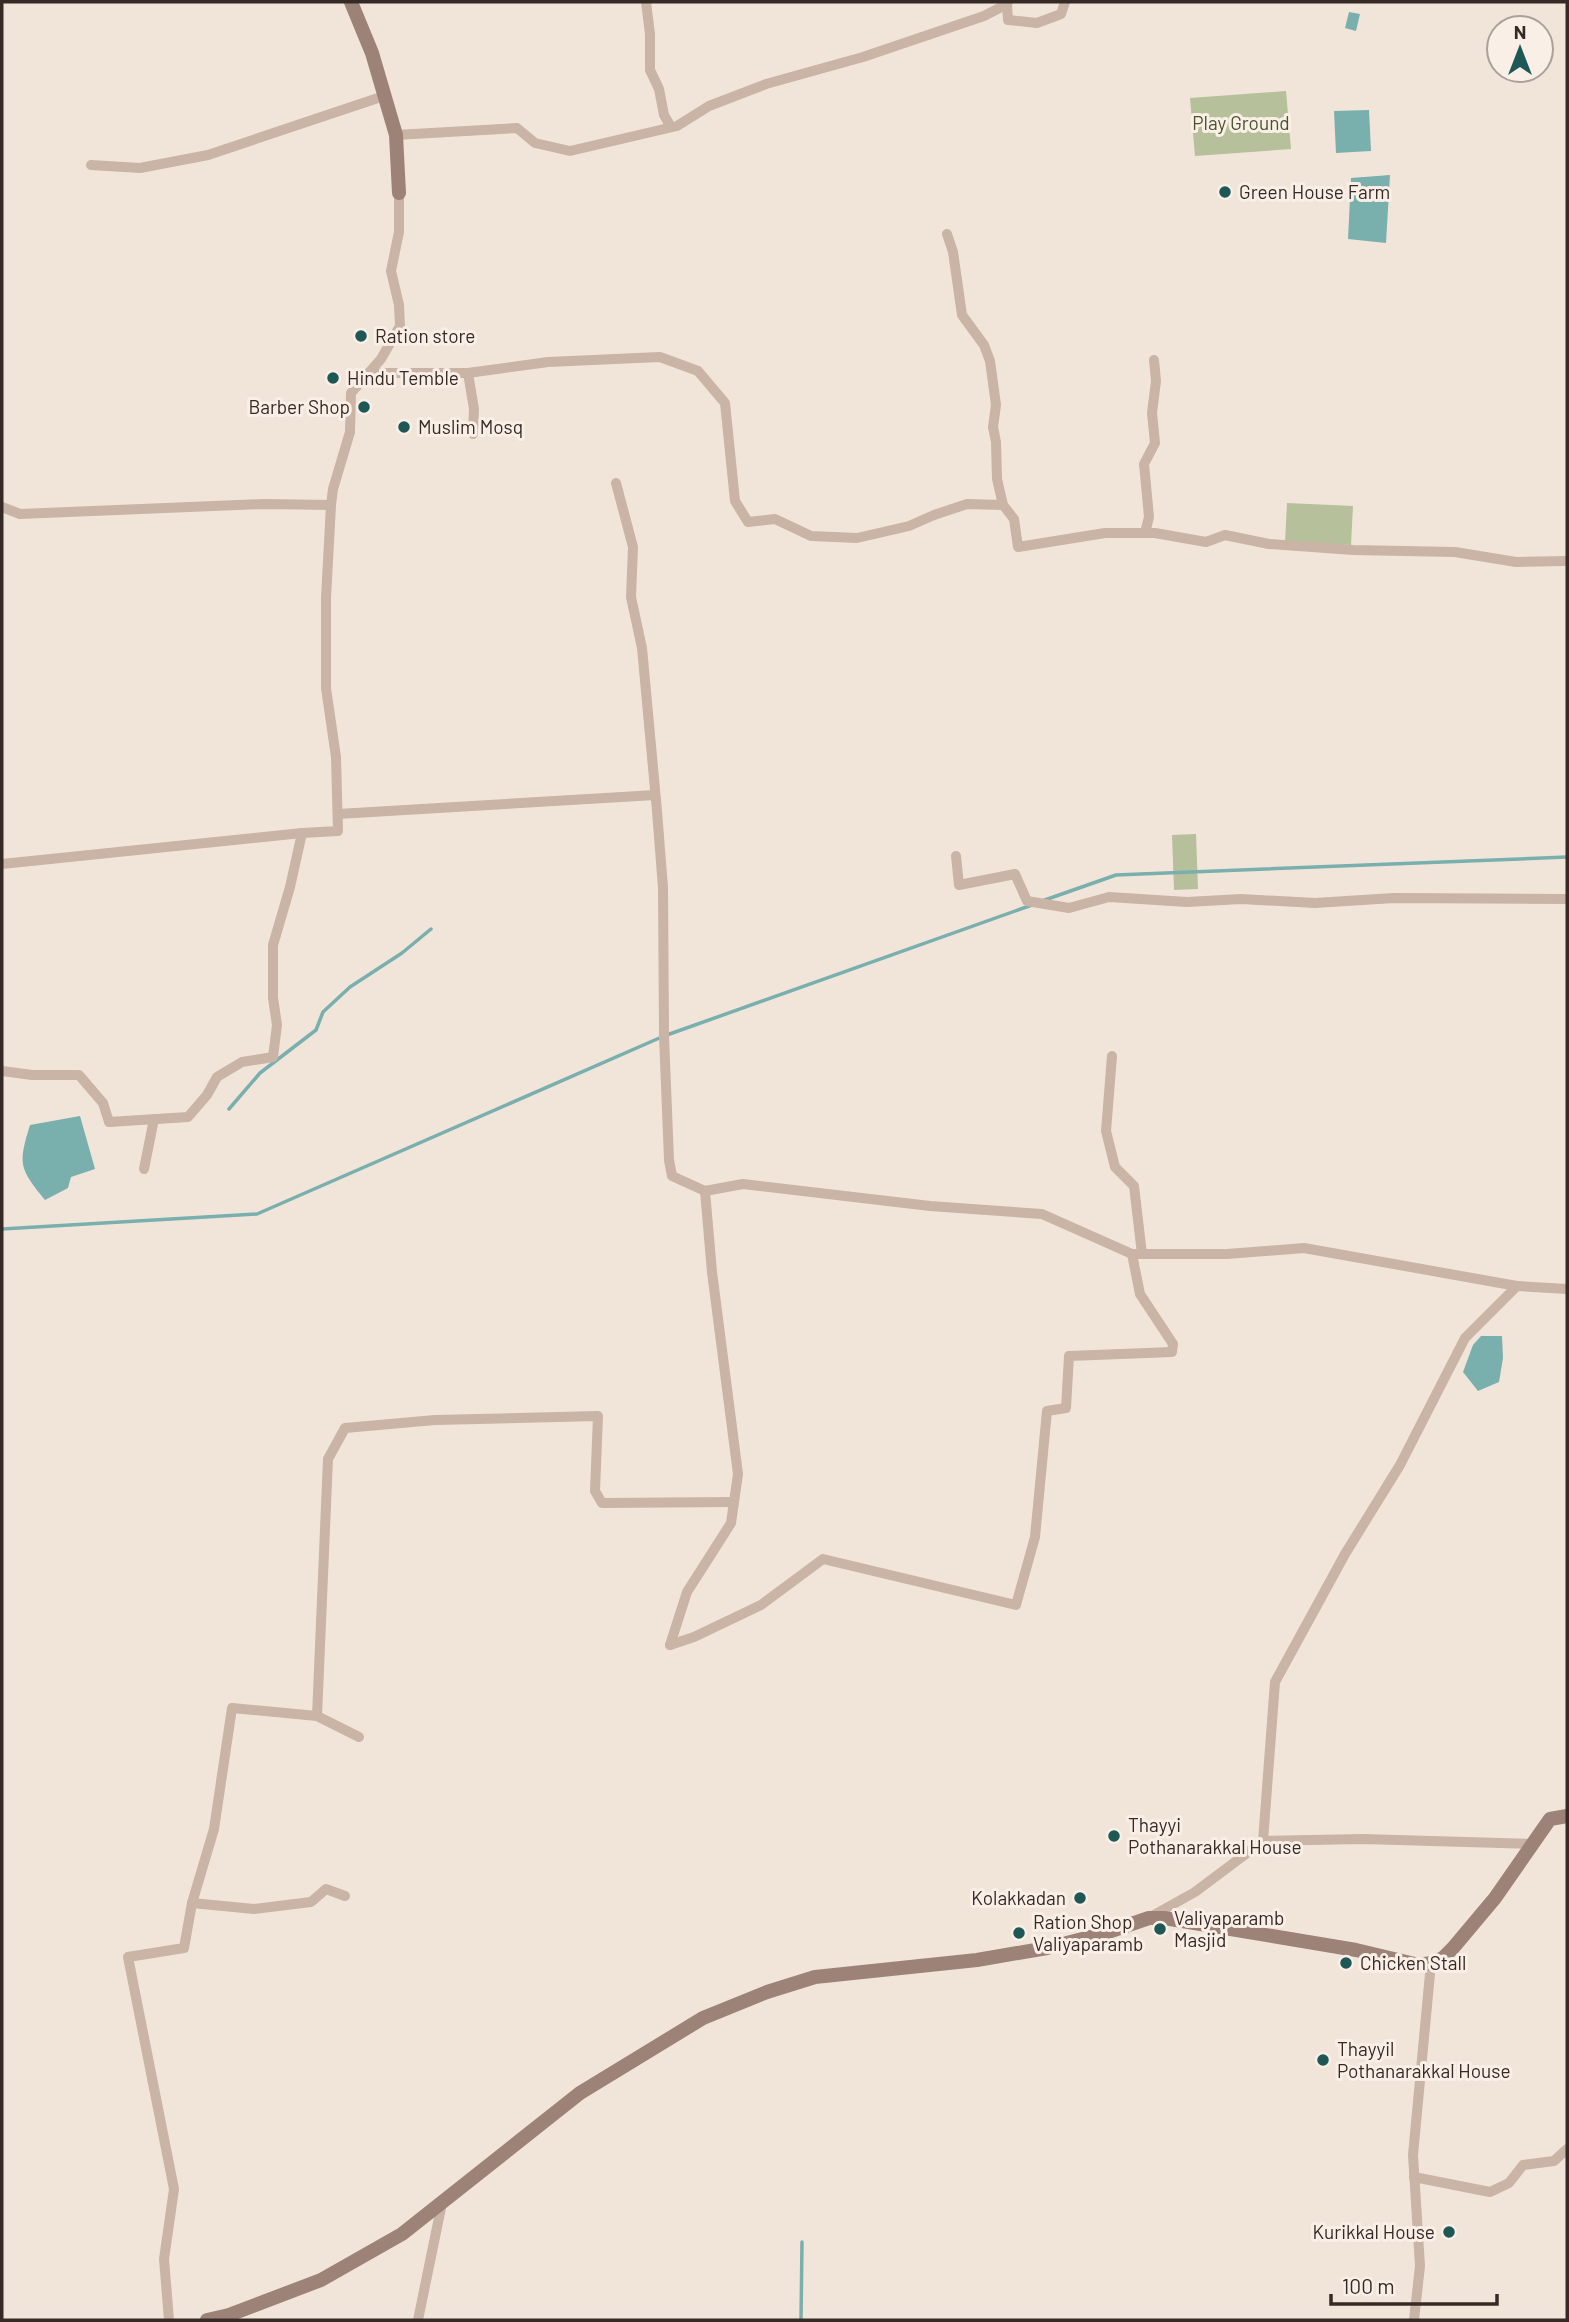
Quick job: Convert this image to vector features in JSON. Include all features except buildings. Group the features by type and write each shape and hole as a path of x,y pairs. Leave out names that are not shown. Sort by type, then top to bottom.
{"main road":[{"path":"351,2 372,53 396,135 399,192"},
{"path":"206,2320 229,2315 321,2280 402,2234 580,2093 703,2018 767,1992 815,1977 977,1959 1047,1948 1149,1918 1164,1918 1356,1950 1419,1965 1431,1963 1443,1958 1462,1938 1495,1898 1550,1819 1567,1816"}],"street":[{"path":"646,2 650,34 650,70 659,89 664,115 671,127"},
{"path":"396,135 517,128 535,143 570,151 671,127 709,106 765,84 857,59 984,16 1007,3 1007,20 1037,23 1061,14 1065,2"},
{"path":"91,165 140,168 208,155 384,96"},
{"path":"2,864 338,831 336,757 326,688 326,598 331,505 350,432 351,393 382,359 400,326 399,304 391,271 399,232 399,192"},
{"path":"947,234 953,252 962,315 984,345 990,361 996,405 993,427 997,479 1003,505 1014,519 1018,547 1105,533 1145,533 1206,542 1225,535 1269,544 1455,552 1516,562 1567,561"},
{"path":"369,373 468,373 548,362 660,357 698,371 725,403 735,501 748,522 775,519 811,536 857,538 909,526 967,504 1003,505"},
{"path":"1145,533 1149,517 1144,464 1155,443 1154,360"},
{"path":"468,373 474,409 473,435"},
{"path":"616,482 633,547 631,597 642,649 656,795 663,888 664,1036 672,1176 705,1191 743,1185 930,1206 1042,1214 1137,1254 1227,1254 1304,1248 1517,1286 1567,1289"},
{"path":"2,507 20,514 264,504 331,505"},
{"path":"338,814 656,795"},
{"path":"2,1071 32,1075 79,1075 103,1103 109,1122 188,1117 217,1077 242,1062 273,1057 277,1025 273,998 272,945 290,887 302,833"},
{"path":"956,856 959,885 1015,874 1027,901 1069,908 1109,897 1187,902 1241,899 1315,903 1394,898 1567,899"},
{"path":"705,1191 713,1285 738,1474 732,1523 687,1592 670,1645 694,1637 761,1605 823,1559 1016,1605 1035,1537 1047,1411 1066,1408 1069,1356 1172,1352 1173,1344 1140,1294 1134,1186 1115,1167 1106,1131 1112,1056"},
{"path":"145,1169 154,1119"},
{"path":"1263,1841 1275,1682 1345,1554 1400,1465 1465,1338 1517,1286"},
{"path":"317,1716 328,1459 345,1428 435,1420 598,1416 595,1491 602,1503 734,1502"},
{"path":"169,2320 164,2259 174,2189 128,1957 184,1948 192,1903 214,1829 232,1708 317,1716 359,1737"},
{"path":"1149,1918 1195,1892 1263,1841 1363,1839 1531,1844"},
{"path":"192,1903 254,1909 311,1902 326,1889 345,1896"},
{"path":"1414,2320 1420,2266 1413,2155 1431,1963"},
{"path":"1414,2177 1490,2192 1509,2183 1523,2165 1554,2161 1567,2149"},
{"path":"418,2320 442,2202"}],"green space":[{"name":"Play Ground","path":"1286,91 1291,149 1195,156 1190,98"},
{"path":"1287,503 1353,506 1351,545 1285,542"},
{"path":"1196,834 1198,889 1174,890 1172,835"}],"water":[{"path":"1349,12 1360,14 1356,31 1345,28"},
{"path":"1369,110 1371,151 1336,153 1334,111"},
{"path":"1390,175 1386,243 1348,239 1351,178"},
{"path":"80,1116 95,1169 71,1177 68,1188 45,1200 23,1165 30,1125"},
{"path":"1481,1336 1502,1336 1503,1358 1499,1382 1478,1391 1463,1372 1473,1345"}],"waterway":[{"path":"1042,901 1116,875 1567,857"},
{"path":"2,1229 257,1214 664,1036 1032,905"},
{"path":"229,1109 260,1073 316,1030 323,1012 350,987 402,953 431,929"},
{"path":"801,2320 802,2242"}],"place":[{"name":"Green House Farm","path":"1225,192"},
{"name":"Ration store","path":"361,336"},
{"name":"Hindu Temble","path":"333,378"},
{"name":"Barber Shop","path":"364,407"},
{"name":"Muslim Mosq","path":"404,427"},
{"name":"Thayyi Pothanarakkal House","path":"1114,1836"},
{"name":"Kolakkadan","path":"1080,1898"},
{"name":"Valiyaparamb Masjid","path":"1160,1929"},
{"name":"Ration Shop Valiyaparamb","path":"1019,1933"},
{"name":"Chicken Stall","path":"1346,1963"},
{"name":"Thayyil Pothanarakkal House","path":"1323,2060"},
{"name":"Kurikkal House","path":"1449,2232"}]}
